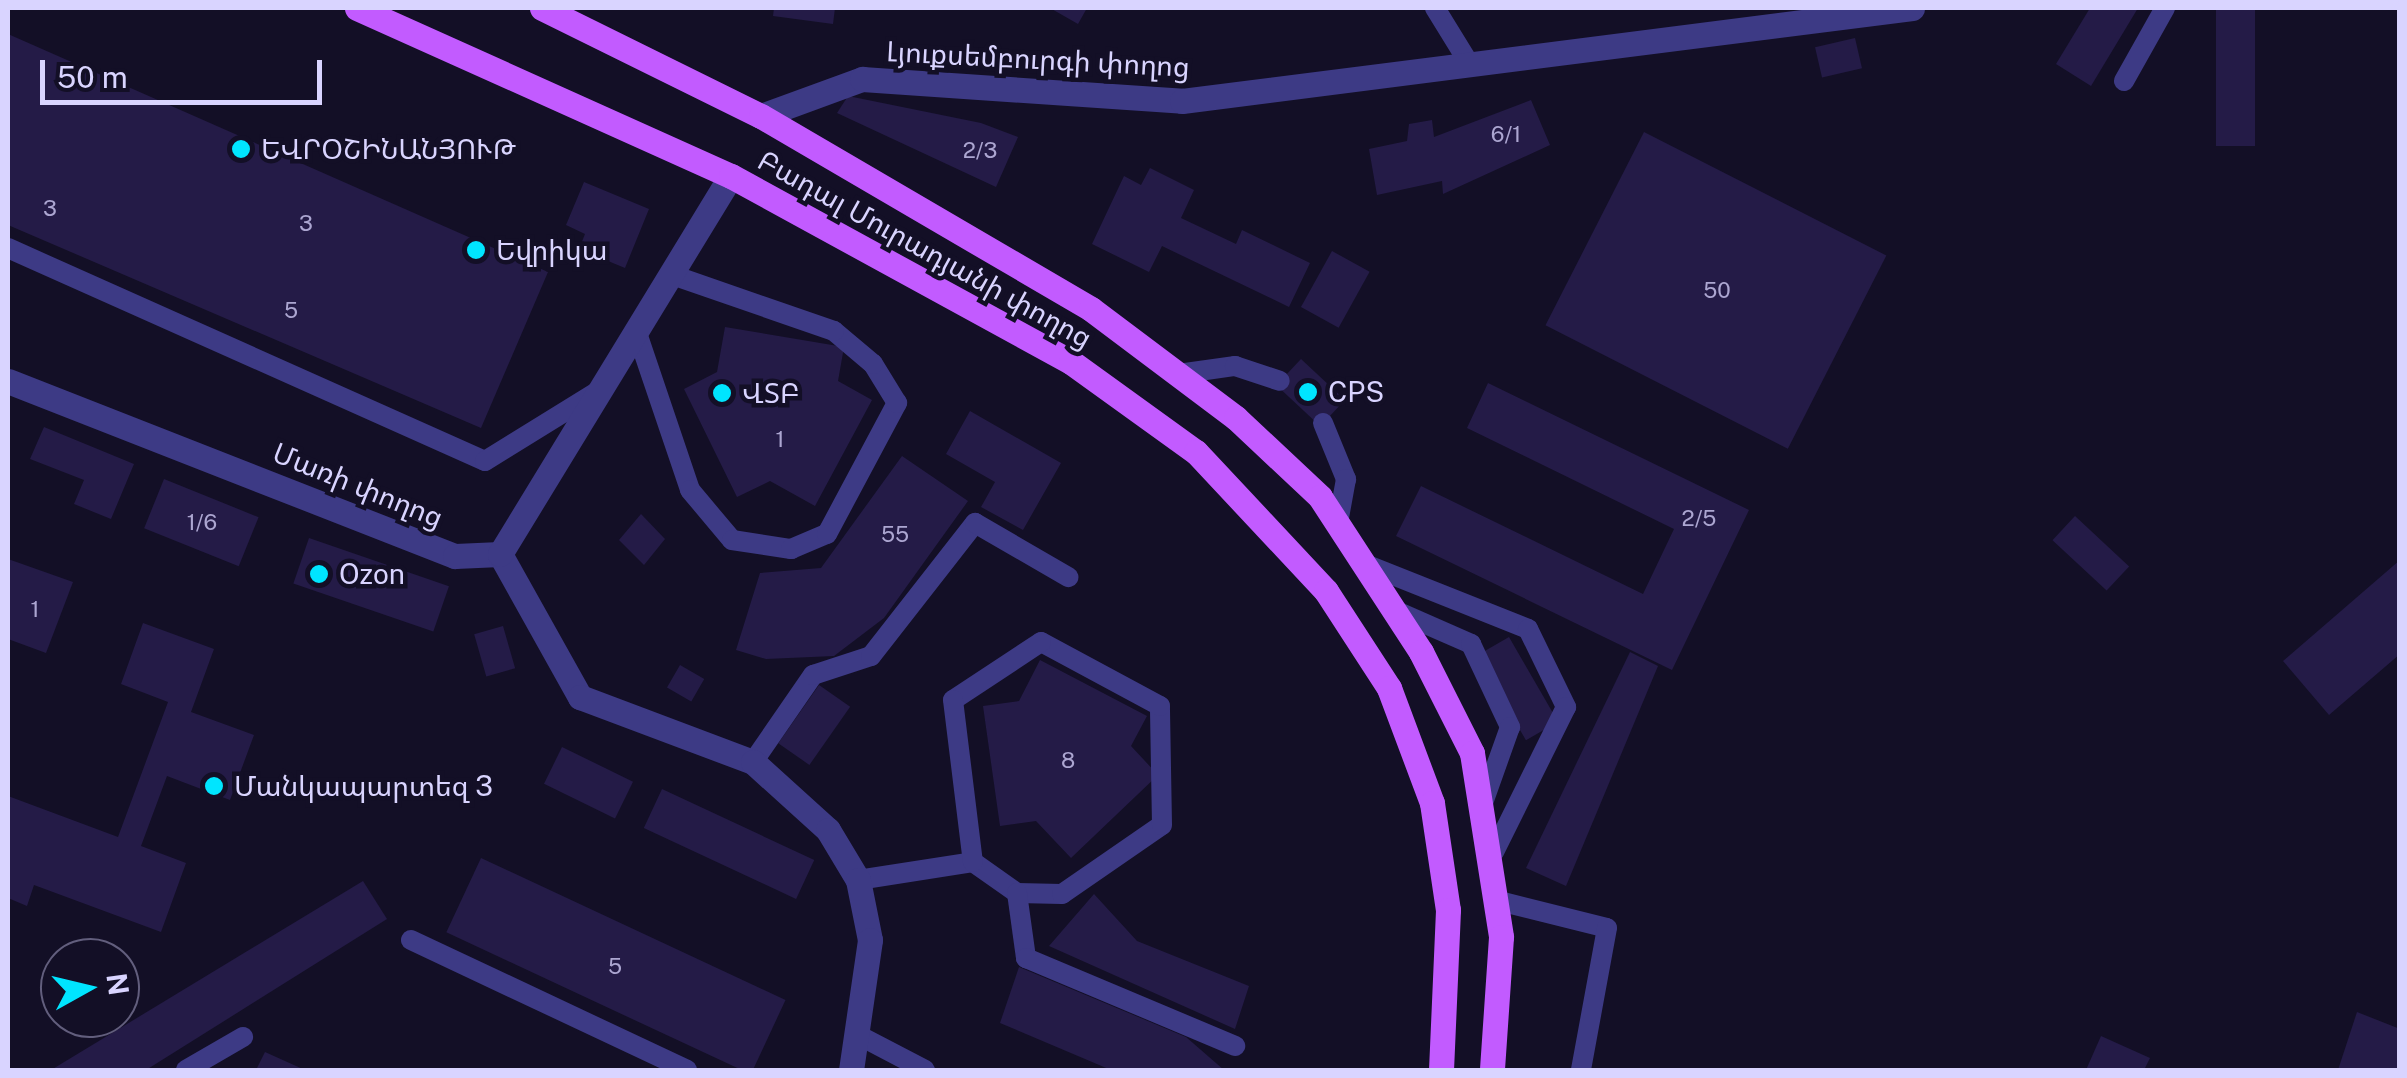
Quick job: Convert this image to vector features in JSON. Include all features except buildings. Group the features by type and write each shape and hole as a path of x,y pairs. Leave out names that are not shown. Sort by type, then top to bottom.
{"main road":[{"name":"Բադալ Մուրադյանի փողոց","path":"357,8 731,176 1072,362 1196,452 1326,591 1389,688 1432,804 1448,910 1442,1070"},
{"name":"Բադալ Մուրադյանի փողոց","path":"542,8 761,116 992,246 1236,418 1338,522 1396,611 1472,754 1494,852 1499,901 1492,1070"}],"street":[{"name":"Լյուքսեմբուրգի փողոց","path":"761,116 862,79 1182,101 1470,65 1789,16 1912,8"},
{"path":"731,176 639,338 500,554 580,698 753,762 828,830 858,880 870,940 862,1037 851,1070"},
{"name":"Մառի փողոց","path":"8,381 455,556 500,554"}],"lane":[{"path":"1434,8 1470,65"},
{"path":"2124,81 2164,8"},
{"path":"8,248 485,460 609,384"},
{"path":"639,338 690,490 732,540 791,549 827,534 897,403 881,377 834,331 675,276"},
{"path":"1178,374 1235,366 1280,381"},
{"path":"1323,423 1346,478 1338,522"},
{"path":"753,762 813,676 871,656 975,523 1068,577"},
{"path":"1370,566 1528,628 1566,706 1494,852"},
{"path":"1396,611 1471,644 1510,726 1483,802"},
{"path":"858,880 973,862 1016,894 1062,894 1162,825 1160,706 1041,642 953,700 973,862"},
{"path":"1016,894 1026,958 1235,1046"},
{"path":"1499,901 1608,928 1581,1070"},
{"path":"411,940 687,1070"},
{"path":"186,1070 243,1037"},
{"path":"862,1037 925,1070"}],"place":[{"name":"ԵՎՐՕՇԻՆԱՆՅՈՒԹ","path":"241,149"},
{"name":"Եվրիկա","path":"476,250"},
{"name":"CPS","path":"1308,392"},
{"name":"ՎՏԲ","path":"722,393"},
{"name":"Ozon","path":"319,574"},
{"name":"Մանկապարտեզ 3","path":"214,786"}]}
